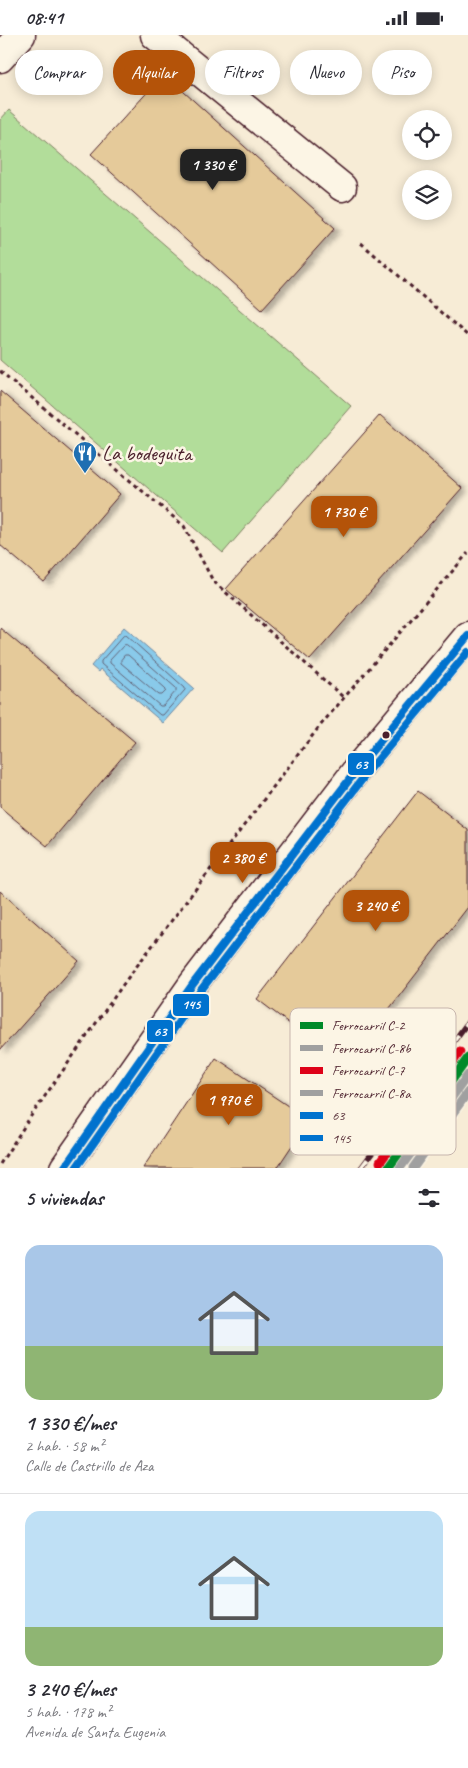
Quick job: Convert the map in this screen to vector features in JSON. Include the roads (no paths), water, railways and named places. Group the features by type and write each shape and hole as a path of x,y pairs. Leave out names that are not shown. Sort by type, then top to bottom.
{"street":[{"path":"0,58 21,35"},
{"path":"155,35 342,187"},
{"path":"64,1168 193,984 362,763 468,636"}],"water":[{"path":"124,627 194,688 163,723 100,669 98,672 91,666"}],"railway":[{"path":"456,1038 468,1022"},
{"path":"361,1168 371,1155"}],"rail line":[{"name":"C-7","path":"456,1058 460,1052"},
{"name":"C-2","path":"456,1074 468,1058"},
{"name":"C-8b","path":"456,1091 468,1075"},
{"name":"C-8a","path":"456,1109 468,1092"},
{"name":"C-7","path":"380,1162 385,1155"},
{"name":"C-2","path":"388,1168 397,1155"},
{"name":"C-8b","path":"400,1168 410,1155"},
{"name":"C-8a","path":"413,1168 422,1155"}],"place":[{"name":"La bodeguita","path":"85,474"}]}
